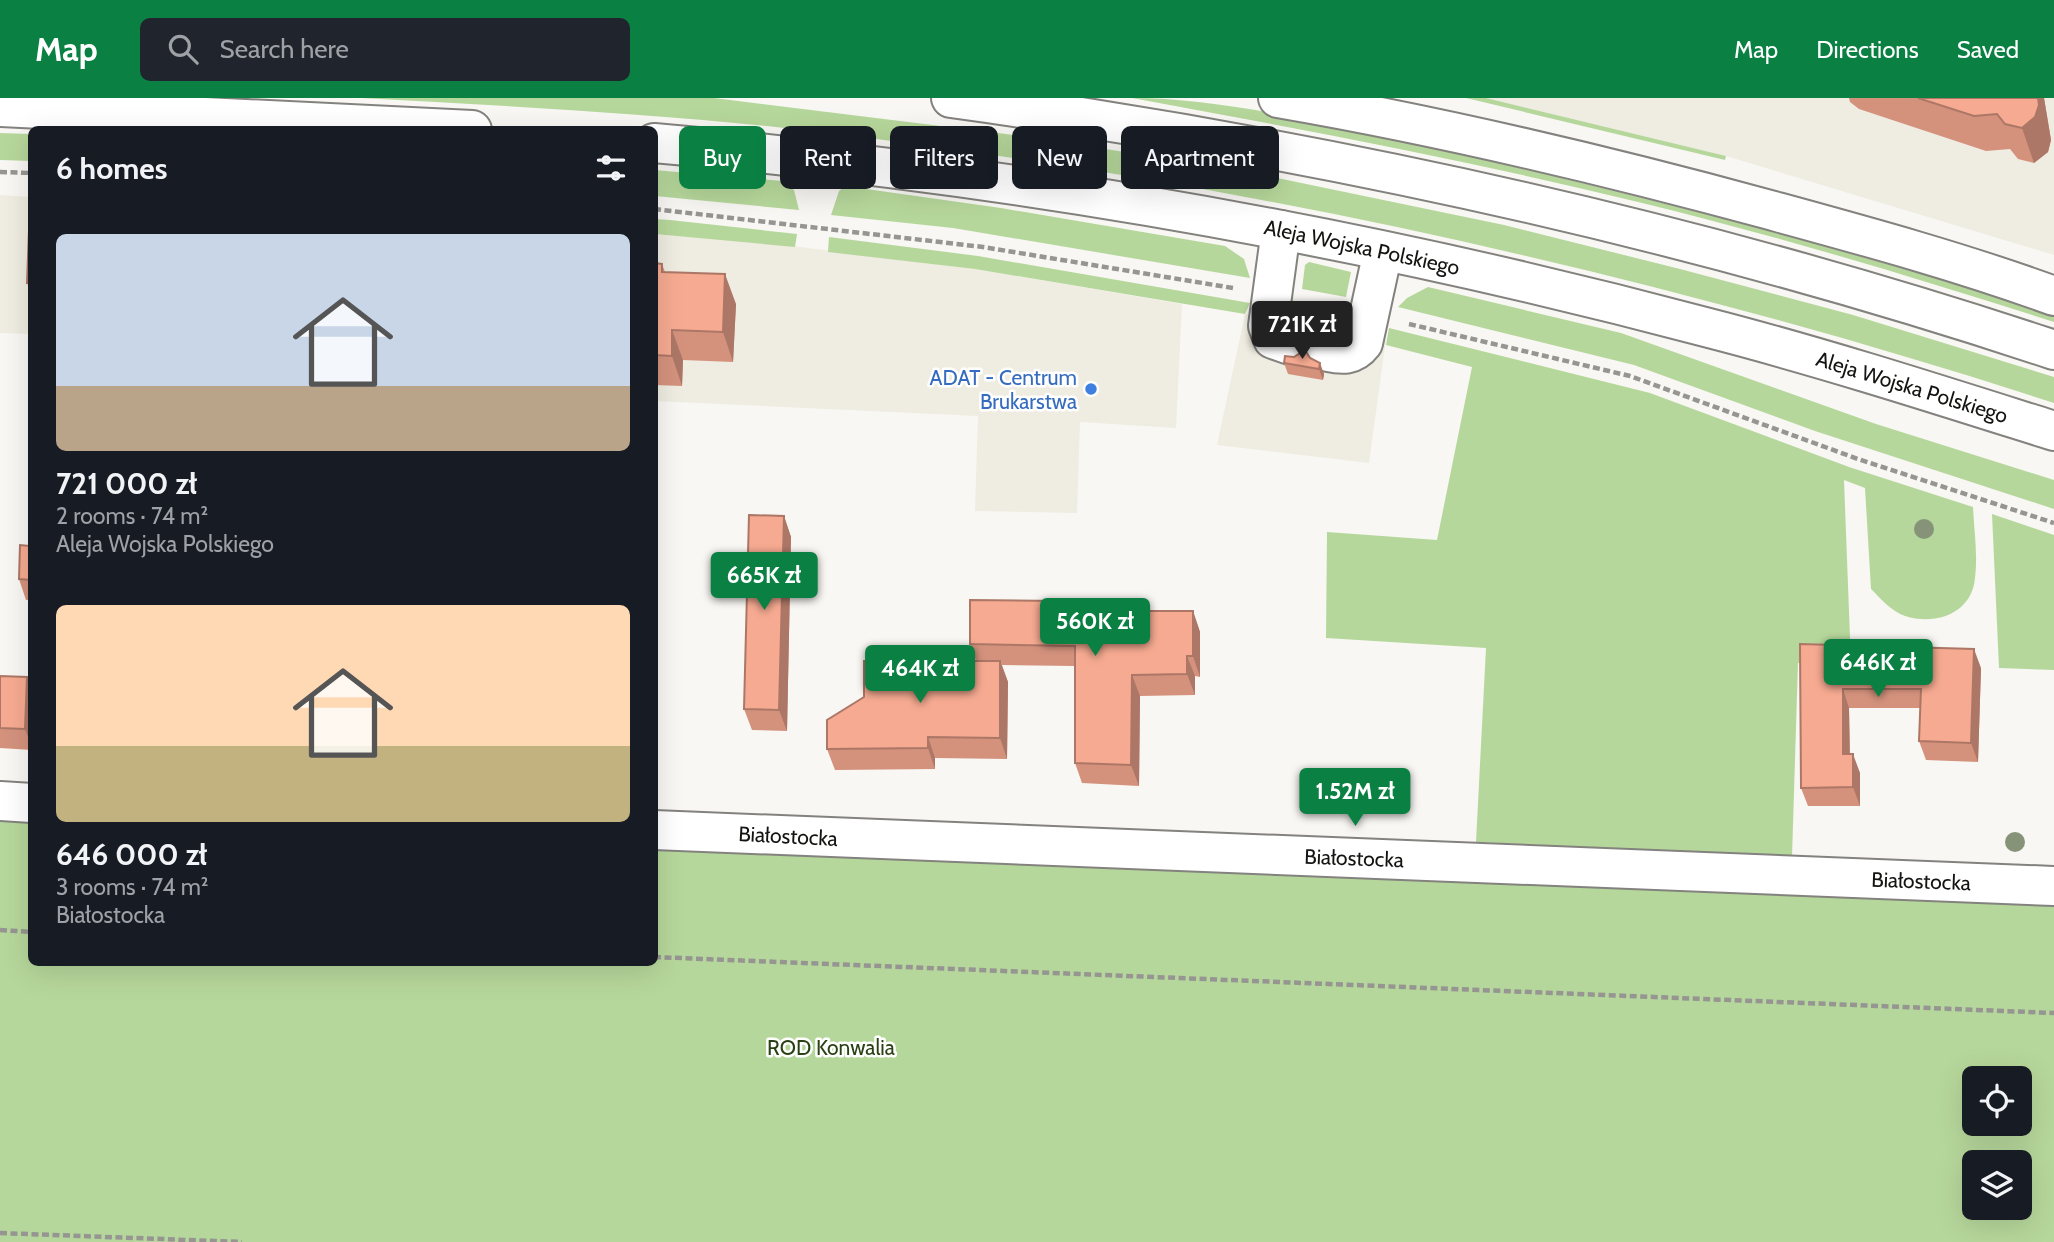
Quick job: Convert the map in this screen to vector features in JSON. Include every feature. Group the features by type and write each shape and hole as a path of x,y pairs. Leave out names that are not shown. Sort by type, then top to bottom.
{"main road":[{"path":"951,98 1239,143 1428,181 1740,257 1892,299 2054,349"},
{"path":"1278,98 1423,123 1614,168 1880,240 1991,273 2054,296"},
{"path":"0,107 390,126"},
{"name":"Aleja Wojska Polskiego","path":"658,143 940,174 1281,230 1383,251 1711,328 1892,379 2054,431"},
{"path":"1281,230 1268,326 1273,339 1310,349 1344,355 1358,349 1363,343 1383,251"},
{"path":"0,801 28,803"},
{"name":"Białostocka","path":"658,830 2054,886"}],"path":[{"path":"0,172 28,173"},
{"path":"0,930 28,932"},
{"path":"658,957 2054,1013"},
{"path":"0,1233 242,1242"}],"shaded area":[{"path":"1486,98 2054,98 2054,255 1726,156"},
{"path":"0,195 28,197 28,334 0,333"},
{"path":"658,234 768,243 975,269 1182,304 1176,428 1080,422 1077,513 975,511 978,416 658,401"},
{"path":"1245,314 1292,318 1386,339 1369,463 1217,445"}],"green space":[{"path":"361,98 714,98 942,126 890,126 890,141 876,139 876,126 780,127 523,107"},
{"path":"1132,98 1170,99 1250,109 1373,134 1602,188 1904,269 2054,315 2054,322 1847,258 1638,202 1449,159"},
{"path":"1466,98 1486,98 1726,156 1725,160"},
{"path":"0,133 28,134 28,161 0,160"},
{"path":"998,133 1012,135 1012,158 998,156"},
{"path":"1107,149 1121,151 1121,175 1107,173"},
{"path":"658,170 679,172 679,189 766,189 766,180 780,181 780,189 794,190 799,210 658,196"},
{"path":"1279,178 1504,225 1680,269 1853,315 2054,377 2054,403 1745,311 1431,234 1199,189 1279,189"},
{"path":"866,189 1001,208 1225,246 1244,259 1250,278 953,228 831,215 839,191"},
{"path":"658,219 797,234 795,247 658,234"},
{"path":"829,237 978,256 1250,303 1245,314 975,269 828,252"},
{"path":"1309,262 1351,272 1346,297 1302,289 1305,265"},
{"path":"1428,287 1621,333 1876,424 2054,480 2054,509 1815,431 1634,365 1398,307 1407,298"},
{"path":"1389,328 1650,393 1849,467 1973,507 1975,578 1967,600 1951,614 1940,618 1917,619 1895,611 1871,589 1865,488 1844,480 1851,664 1798,663 1792,857 1476,842 1486,648 1326,638 1327,532 1437,540 1472,367 1386,345"},
{"path":"1992,514 2054,535 2054,670 1999,668"},
{"name":"ROD Konwalia","path":"0,817 28,818 28,966 658,966 658,844 2054,902 2054,1242 0,1242"}],"building":[{"path":"1918,98 2038,98 2039,105 2035,117 2022,128 2005,124 1997,114 1974,116"},
{"path":"658,264 662,264 662,272 725,274 723,332 672,330 672,356 658,355"},
{"path":"1305,350 1310,358 1320,363 1319,369 1284,363 1285,356 1294,357"},
{"path":"749,515 784,516 779,710 744,709"},
{"path":"20,545 28,546 28,580 19,579"},
{"path":"970,600 1142,602 1142,611 1193,611 1193,656 1187,656 1187,674 1132,675 1131,765 1075,763 1075,646 970,644"},
{"path":"1800,644 1974,649 1971,743 1919,741 1921,689 1843,689 1843,754 1853,754 1853,787 1801,788"},
{"path":"864,661 1000,661 1000,738 928,737 928,748 827,749 827,720 864,697"},
{"path":"0,676 27,677 25,729 0,728"}],"place":[{"name":"ADAT - Centrum Brukarstwa","path":"1091,389"}]}
